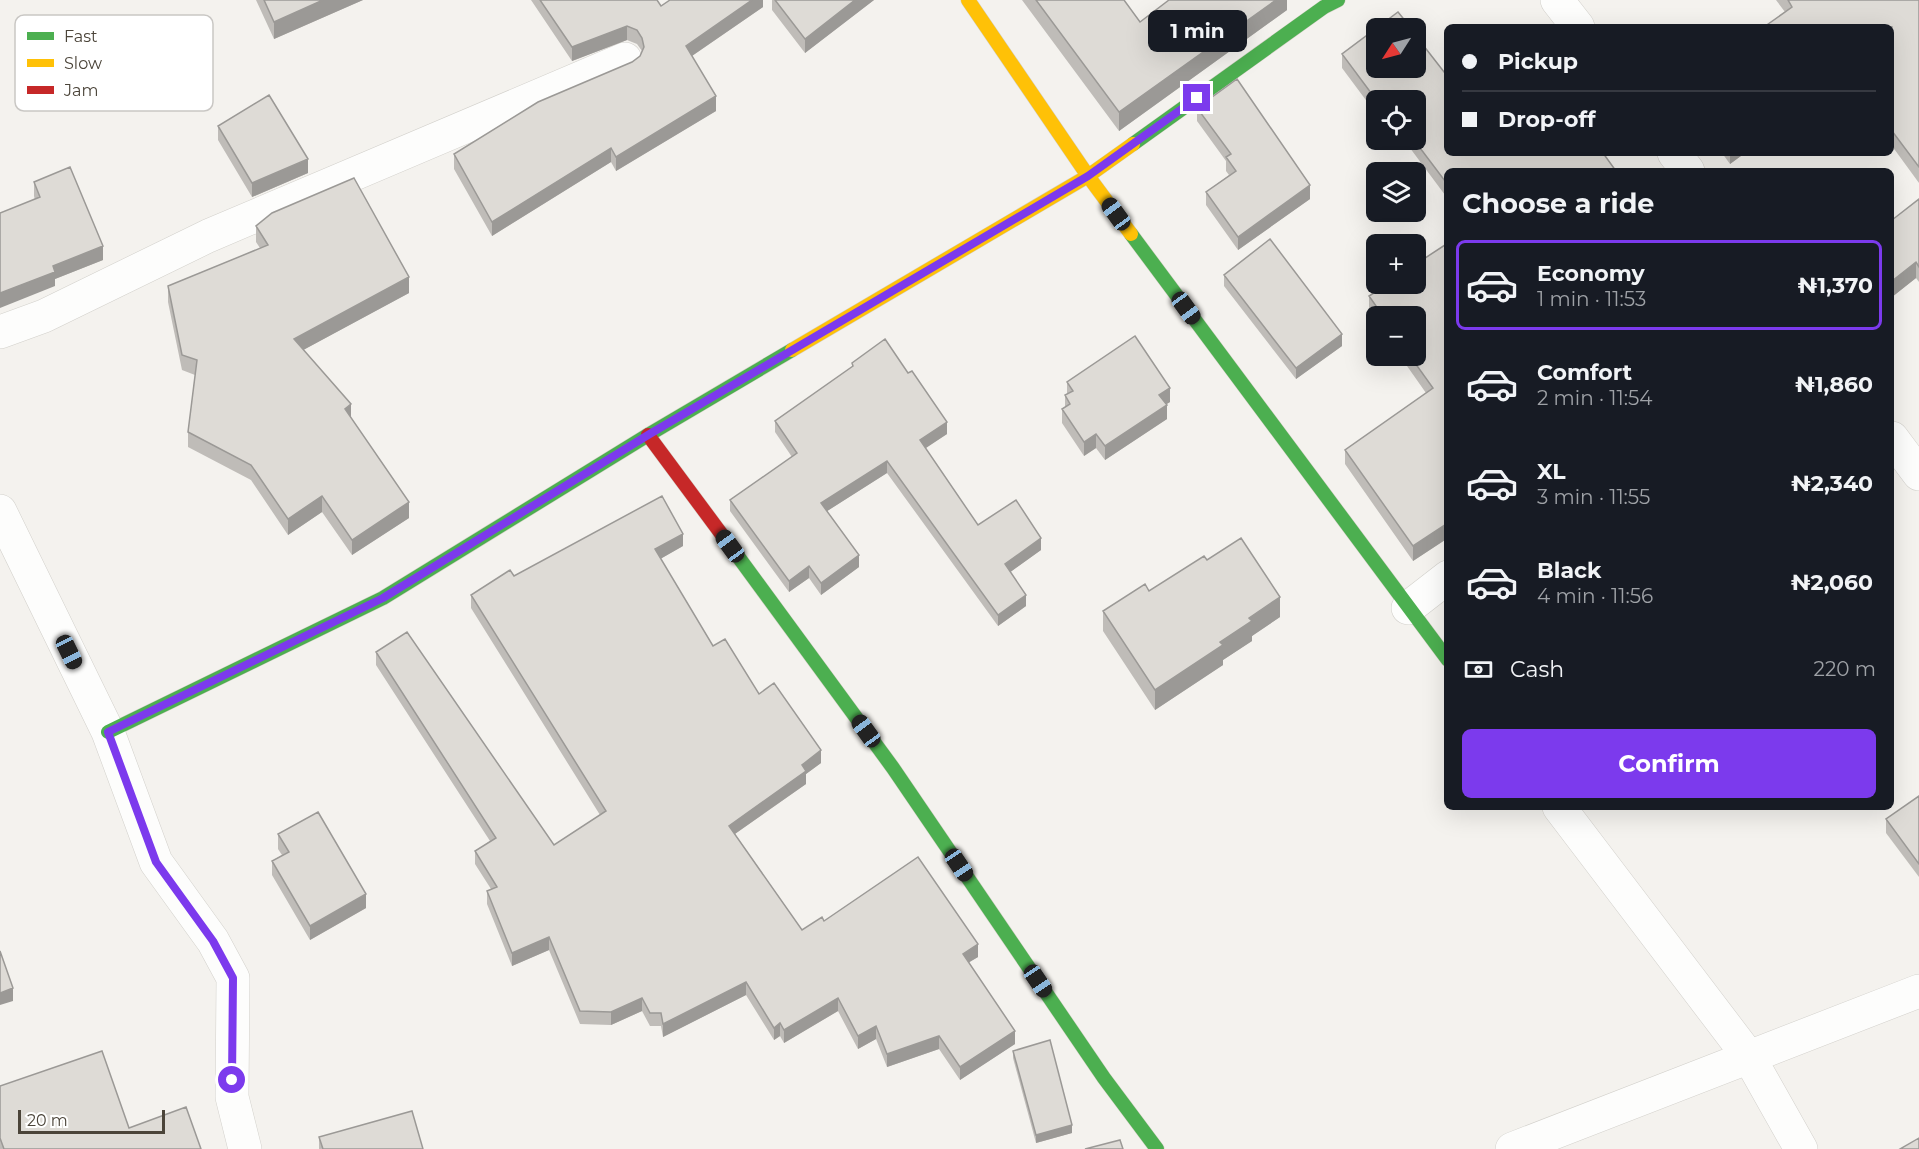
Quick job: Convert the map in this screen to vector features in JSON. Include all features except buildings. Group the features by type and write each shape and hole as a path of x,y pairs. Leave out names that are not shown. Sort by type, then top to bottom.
{"street":[{"path":"968,0 1088,176 1444,655"},
{"path":"108,732 383,598 648,435 1088,176 1324,7 1338,0"},
{"path":"1557,0 1576,24"},
{"path":"0,332 44,316 208,236 625,59"},
{"path":"1676,156 1686,168"},
{"path":"648,435 893,768 1104,1078 1157,1149"},
{"path":"1894,441 1919,474"},
{"path":"0,511 108,732 156,862 213,941 233,978 232,1097 245,1149"},
{"path":"1408,608 1444,580"},
{"path":"1561,810 1749,1057 1801,1149"},
{"path":"1512,1149 1919,991"}],"traffic: fast":[{"path":"1133,144 1324,7 1338,0"},
{"path":"1131,234 1444,655"},
{"path":"108,732 383,598 648,435 792,350"},
{"path":"734,551 893,768 1104,1078 1157,1149"}],"traffic: slow":[{"path":"968,0 1088,176 1131,234"},
{"path":"792,350 1088,176 1133,144"}],"traffic: jam":[{"path":"648,435 734,551"}],"route":[{"path":"232,1080 233,978 213,941 156,862 108,732 383,598 648,435 1088,176 1197,98"}]}
